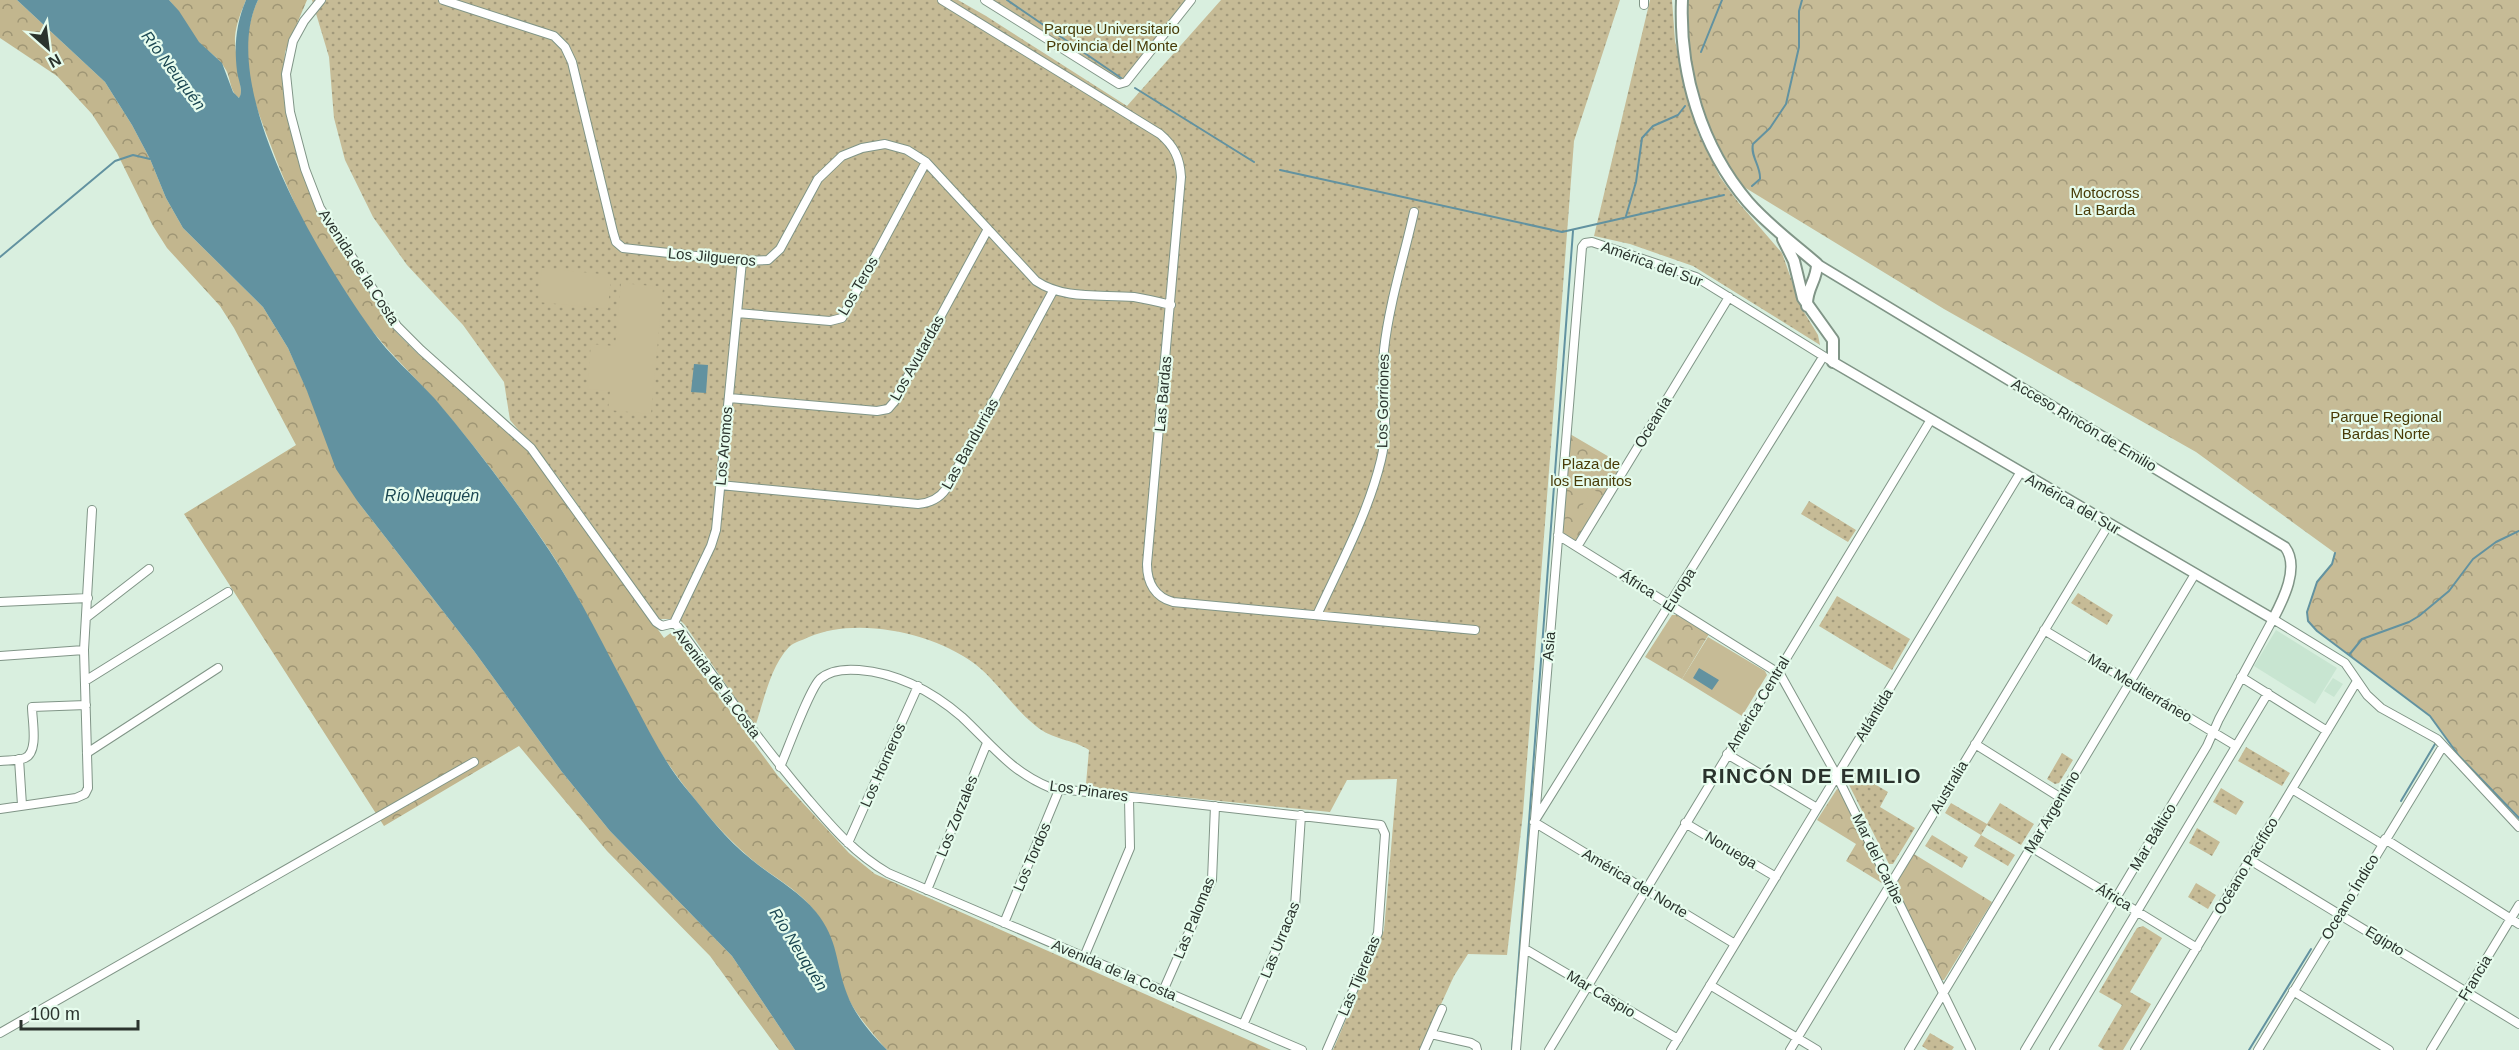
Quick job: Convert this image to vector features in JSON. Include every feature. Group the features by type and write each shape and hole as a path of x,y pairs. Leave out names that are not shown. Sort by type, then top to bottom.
{"main road":[{"name":"Acceso Rincón de Emilio","path":"1682,0 1687,70 1707,134 1738,189 1780,234 1817,264"},
{"name":"Acceso Rincón de Emilio","path":"1780,234 1794,261 1801,294 1807,306 1831,336 1834,345 1828,359"},
{"path":"1807,306 1807,291 1816,274 1817,264"}],"street":[{"name":"Avenida de la Costa","path":"321,0 292,41 287,61 286,86 304,169 327,220 398,326 421,350 525,442 542,461 656,622 662,626 674,623 780,767 848,843 880,868 927,890 1302,1050"},
{"name":"Los Jilgueros","path":"443,0 560,40 572,62 613,232 620,245 627,249 762,262 777,254 818,179 842,156 862,147 885,144 907,150 926,162 1036,281 1053,291"},
{"name":"Las Bardas","path":"942,0 1154,130 1174,149 1181,167 1171,305 1147,564 1151,586 1161,597 1173,602 1475,630"},
{"path":"985,0 1119,84 1126,82 1191,0"},
{"name":"Los Teros","path":"737,313 830,321 842,318 926,162"},
{"name":"Los Gorriones","path":"1317,615 1369,501 1382,458 1385,435 1383,364 1386,340 1414,212"},
{"name":"Los Avutardas","path":"729,398 877,411 888,410 988,229"},
{"name":"América del Sur","path":"1585,243 1592,242 1688,274 1930,421 2345,663 2367,695 2381,708 2433,737 2519,827"},
{"name":"Asia","path":"1516,1050 1581,250 1585,243"},
{"name":"Los Aromos","path":"674,623 714,537 742,261"},
{"name":"Acceso Rincón de Emilio","path":"1817,264 2285,547 2290,561 2288,583 2273,620"},
{"path":"1053,291 1134,297 1171,305"},
{"name":"Las Bandurrias","path":"720,485 918,504 939,498 1053,291"},
{"name":"Oceanía","path":"1577,547 1729,297"},
{"name":"Europa","path":"1534,822 1670,604 1828,359"},
{"name":"América Central","path":"1549,1050 1930,421"},
{"name":"Atlántida","path":"1671,1050 2020,473"},
{"path":"0,809 76,798 85,794 88,788 84,650 92,510"},
{"name":"Australia","path":"1790,1050 2109,524"},
{"name":"África","path":"1558,536 1778,671"},
{"path":"87,617 149,569"},
{"name":"Mar Argentino","path":"1910,1050 2195,574"},
{"path":"85,681 228,592"},
{"path":"0,602 88,598"},
{"name":"Mar Báltico","path":"2025,1050 2214,732 2273,620"},
{"name":"Mar Mediterráneo","path":"2044,630 2236,746"},
{"path":"0,656 84,650"},
{"path":"87,753 218,668"},
{"name":"Los Pinares","path":"780,767 814,688 826,675 841,670 861,670 884,674 918,686 961,717 1022,774 1059,790 1378,823 1384,827"},
{"name":"Mar del Caribe","path":"1778,671 1837,776 1971,1050"},
{"path":"2241,677 2327,731"},
{"name":"Océano Pacífico","path":"2135,1050 2357,681"},
{"name":"Los Horneros","path":"848,843 918,686"},
{"name":"Mar Báltico","path":"2054,1050 2268,693"},
{"path":"0,761 19,759 30,754 33,747 32,707 86,705"},
{"name":"Los Zorzales","path":"927,890 987,743"},
{"path":"1975,744 2061,798"},
{"name":"Oceano Índico","path":"2258,1050 2443,746"},
{"path":"1727,754 1817,808"},
{"path":"19,759 22,805"},
{"path":"0,1033 474,762"},
{"path":"2292,789 2519,924"},
{"name":"Los Tordos","path":"1004,923 1059,790"},
{"path":"1084,957 1130,849 1129,798"},
{"name":"Las Palomas","path":"1163,991 1212,880 1215,806"},
{"name":"Las Urracas","path":"1244,1025 1295,907 1301,815"},
{"name":"América del Norte","path":"1534,822 1735,944"},
{"name":"Noruega","path":"1685,823 1776,877"},
{"name":"Las Tijeretas","path":"1327,1050 1377,933 1386,834 1384,827"},
{"name":"África","path":"2031,847 2197,948"},
{"name":"Egipto","path":"2250,860 2519,1024"},
{"name":"Francia","path":"2431,1050 2519,905"},
{"name":"Mar Caspio","path":"1525,949 1678,1039"},
{"path":"1710,985 1817,1050"},
{"path":"2293,991 2389,1050"},
{"path":"1424,1050 1442,1010"},
{"path":"1431,1034 1471,1043 1476,1046 1477,1050"}],"shaded area":[{"path":"2276,630 2337,668 2315,704 2254,666"},
{"path":"2333,678 2343,684 2334,697 2324,691"}],"green space":[{"path":"0,0 17,0 105,82 132,125 150,159 166,198 183,228 263,307 288,348 358,502 474,651 562,772 610,831 732,956 795,1050 779,1050 710,956 607,851 519,746 384,826 184,514 296,445 234,328 220,306 167,248 153,226 117,153 92,114 57,76 0,38"},
{"path":"169,0 246,0 235,37 241,87 240,98 232,90 223,65 195,38"},
{"path":"258,0 307,0 285,52 283,89 287,115 300,164 315,206 331,234 396,332 513,435 537,460 664,638 672,632 778,776 849,853 875,874 1271,1050 887,1050 884,1047 859,1016 847,996 832,943 817,914 802,897 741,850 706,813 682,783 645,726 582,606 548,548 470,442 434,398 374,333 328,267 291,196 263,126 253,94 248,73 247,46 250,22"},
{"path":"312,0 958,0 1127,106 1221,0 1620,0 1574,141 1523,813 1507,955 1468,954 1454,976 1420,1050 1333,1050 1384,930 1397,779 1347,780 1330,812 1102,789 1086,784 1089,750 1042,731 975,664 958,653 917,636 872,628 828,631 791,645 782,655 772,674 755,727 685,625 679,619 660,619 655,614 558,477 510,420 504,382 463,325 407,265 373,217 345,160 334,118 329,57"},
{"name":"Parque Universitario Provincia del Monte","path":"985,0 1191,0 1123,83"},
{"path":"1650,0 1672,0 1675,41 1698,133 1720,177 1738,202 1782,253 1801,307 1818,335 1820,345 1693,266 1630,244 1594,236"},
{"path":"1686,0 2519,0 2519,818 2460,756 2430,716 2317,631 2308,621 2307,612 2317,582 2332,564 2335,553 2196,452 1944,309 1744,187 1728,167 1706,123 1693,74"},
{"path":"542,268 611,275 608,309 538,302"},
{"path":"621,283 663,287 651,414 608,410 610,391 587,389 591,344 615,346"},
{"name":"Plaza de los Enanitos","path":"1570,434 1623,465 1576,542 1562,531"},
{"path":"1593,489 1600,494 1590,511 1582,506"},
{"path":"1809,501 1856,530 1848,542 1801,514"},
{"path":"2078,593 2113,615 2107,625 2071,603"},
{"path":"1837,596 1910,639 1892,670 1819,626"},
{"path":"1672,615 1677,615 1709,634 1682,679 1645,657"},
{"path":"1708,637 1765,671 1767,675 1742,716 1682,679"},
{"path":"2246,747 2290,773 2282,786 2238,761"},
{"path":"2062,753 2073,760 2059,783 2055,784 2047,779"},
{"path":"1851,770 1888,792 1880,807 1915,828 1893,864 1889,864 1846,779"},
{"path":"2221,788 2244,802 2236,815 2213,802"},
{"path":"1837,789 1840,790 1885,885 1846,861 1856,844 1817,820"},
{"path":"1951,803 1987,824 2000,803 2034,824 2021,845 1987,825 1981,835 1945,813"},
{"path":"2197,828 2220,842 2212,856 2189,843"},
{"path":"1932,835 1968,857 1962,868 1925,846"},
{"path":"1981,835 2015,855 2008,866 1974,846"},
{"path":"1914,854 1992,902 1944,980 1940,980 1897,892 1897,882"},
{"path":"2196,883 2216,895 2208,909 2188,897"},
{"path":"2143,926 2162,938 2130,992 2151,1004 2123,1050 2104,1050 2098,1046 2122,1005 2099,992 2137,928"},
{"path":"1930,1033 1954,1047 1952,1050 1928,1050 1922,1046"}],"water":[{"name":"Río Neuquén","path":"17,0 169,0 199,42 222,63 233,92 239,98 241,89 236,52 238,26 246,0 258,0 249,36 251,78 262,124 302,217 326,260 378,339 435,399 465,436 549,550 582,605 656,744 676,776 733,844 801,897 816,912 833,942 850,1002 864,1024 887,1050 795,1050 732,956 610,831 562,772 474,651 358,502 336,469 307,391 288,348 263,307 183,228 166,198 150,159 132,125 105,82"},
{"path":"694,364 708,365 706,393 691,392"},
{"path":"1699,668 1719,680 1712,690 1693,678"}],"waterway":[{"path":"1007,0 1124,80"},
{"path":"1701,52 1722,0"},
{"path":"1752,186 1760,179 1753,144 1770,128 1786,104 1799,47 1799,11 1802,0"},
{"path":"1135,88 1254,162"},
{"path":"1626,216 1636,182 1642,138 1653,126 1678,115 1685,106"},
{"path":"0,257 115,161 133,155 150,159"},
{"path":"1280,170 1562,232 1724,195"},
{"path":"1512,1050 1573,231"},
{"path":"2349,655 2362,639 2409,622 2419,616 2449,591 2473,559 2496,542 2519,531"},
{"path":"2335,553 2332,564 2317,582 2307,612 2308,621 2317,631 2430,716 2459,756 2519,818"},
{"path":"2401,801 2435,744"},
{"path":"2249,1050 2311,949"}],"district":[{"name":"RINCÓN DE EMILIO","path":"1812,776"}],"park label":[{"name":"Motocross La Barda","path":"2105,202"},
{"name":"Parque Regional Bardas Norte","path":"2386,426"}]}
